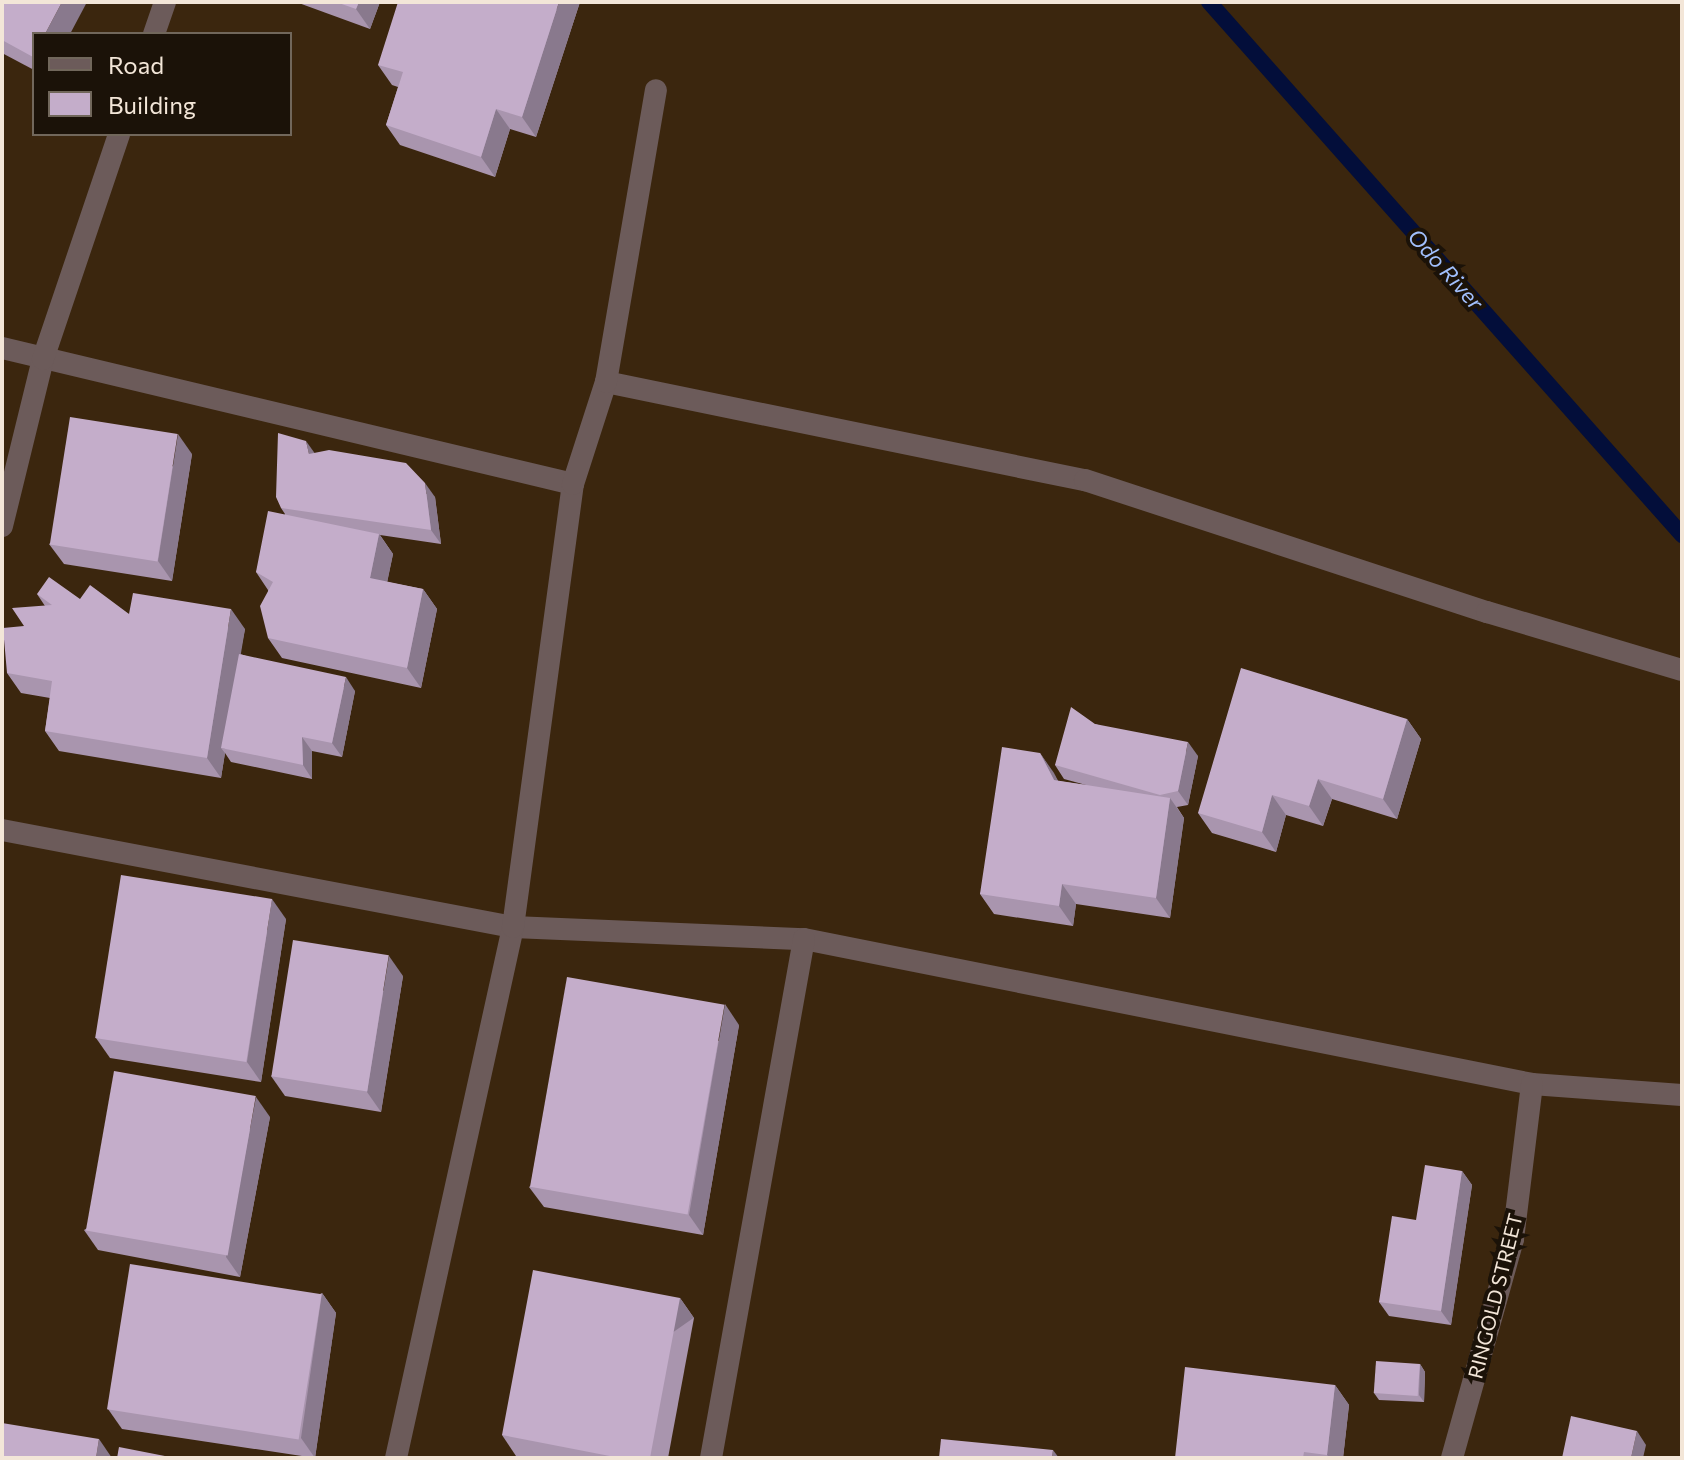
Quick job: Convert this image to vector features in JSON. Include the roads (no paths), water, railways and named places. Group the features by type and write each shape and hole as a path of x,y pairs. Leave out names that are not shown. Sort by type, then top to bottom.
{"street":[{"path":"155,32 165,2"},
{"path":"396,1458 513,927 573,484 606,382 656,90"},
{"path":"2,526 43,359 118,136"},
{"path":"2,348 573,484"},
{"path":"606,382 1085,480 1487,612 1682,670"},
{"path":"2,830 513,927 804,939 1532,1084 1682,1095"},
{"path":"711,1458 804,939"},
{"name":"RINGOLD STREET","path":"1452,1458 1513,1239 1532,1084"}],"waterway":[{"name":"Odo River","path":"1209,2 1682,535"}]}
